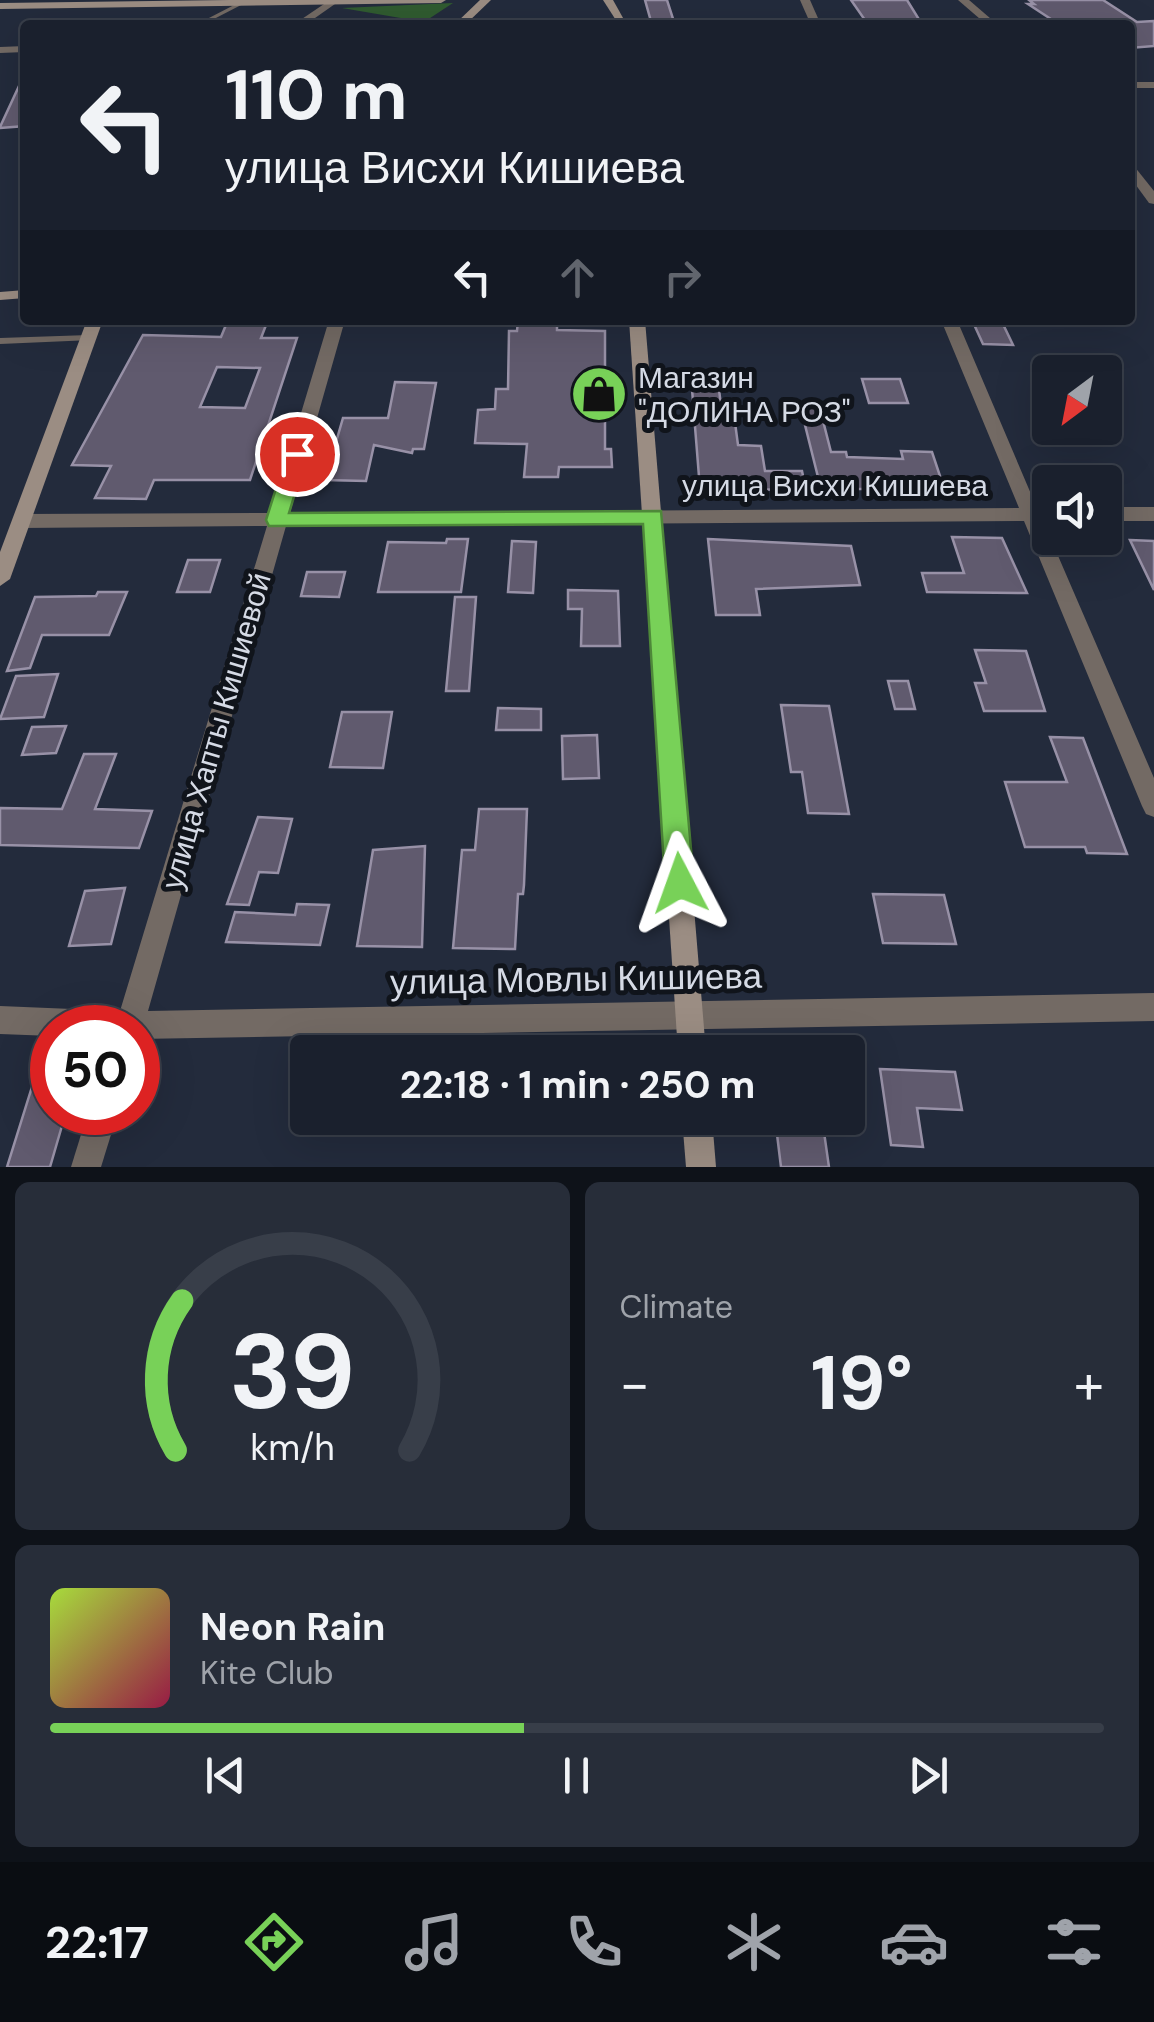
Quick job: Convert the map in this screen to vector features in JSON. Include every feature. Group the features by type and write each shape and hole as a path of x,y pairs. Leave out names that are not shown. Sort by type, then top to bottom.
{"main road":[{"path":"362,4 390,0"},
{"path":"0,6 441,0"},
{"path":"464,20 486,0"},
{"path":"637,325 691,1035"},
{"path":"0,579 92,329"},
{"path":"698,1135 701,1167"}],"street":[{"path":"963,0 986,20"},
{"path":"306,20 330,4"},
{"path":"1135,175 1154,200"},
{"name":"улица Хапты Кишиевой","path":"136,1005 335,325"},
{"path":"952,325 1032,497"},
{"name":"улица Висхи Кишиева","path":"21,521 1032,514"},
{"path":"1122,514 1154,514"},
{"path":"1056,555 1154,806"},
{"name":"улица Мовлы Кишиева","path":"160,1025 1154,1007"},
{"name":"улица Мовлы Кишиева","path":"0,1020 30,1021"},
{"path":"86,1167 95,1135"}],"lane":[{"path":"210,19 240,4"},
{"path":"0,341 92,329"}],"green space":[{"path":"453,3 427,20 342,8"}],"building":[{"path":"645,0 667,0 673,20 651,20"},
{"path":"851,0 907,0 919,20 865,20"},
{"path":"1029,0 1103,0 1134,20 1052,20 1028,4 1034,4"},
{"path":"1135,21 1154,21 1154,46 1135,48"},
{"path":"20,84 20,126 0,127"},
{"path":"226,325 266,325 261,338 297,338 250,480 154,480 146,499 95,498 111,466 72,465 143,335 221,337","holes":["217,367 260,368 245,408 200,407"]},
{"path":"518,325 557,325 557,330 605,331 605,449 611,449 612,467 559,467 558,477 524,477 527,444 475,443 478,410 495,409 496,389 508,389 509,331 517,331"},
{"path":"974,325 1003,325 1013,345 983,344"},
{"path":"862,379 900,379 908,403 869,403"},
{"path":"395,382 436,383 424,449 413,449 412,453 374,445 366,481 325,480 343,418 388,418"},
{"path":"692,389 719,389 722,415 734,415 738,445 761,446 765,471 802,471 806,490 700,489"},
{"path":"800,405 819,405 831,452 846,452 847,457 903,459 901,451 932,452 941,479 887,478 890,489 821,489"},
{"path":"952,537 1002,538 1027,593 927,592 922,573 964,573"},
{"path":"447,539 468,539 461,592 378,592 388,542 446,543"},
{"path":"708,539 851,546 860,585 756,589 760,615 716,615"},
{"path":"1130,540 1154,541 1154,590"},
{"path":"512,541 536,542 533,593 508,592"},
{"path":"188,560 220,560 210,592 177,592"},
{"path":"307,572 345,572 339,597 301,596"},
{"path":"568,590 618,591 620,646 581,646 582,609 568,609"},
{"path":"98,592 127,592 109,635 42,635 30,668 7,671 35,597 96,596"},
{"path":"455,597 476,597 469,691 446,691"},
{"path":"975,650 1026,651 1045,711 984,711 975,683 986,683"},
{"path":"58,674 44,717 0,719 16,676"},
{"path":"888,681 908,681 915,709 895,709"},
{"path":"781,705 829,706 849,814 808,813 802,772 791,772"},
{"path":"498,708 541,709 541,730 496,730"},
{"path":"342,712 392,712 383,768 330,767"},
{"path":"66,726 56,753 22,755 32,727"},
{"path":"597,735 599,778 563,779 562,736"},
{"path":"1050,737 1083,738 1127,854 1087,853 1085,847 1025,847 1005,782 1067,782"},
{"path":"84,754 116,754 95,809 152,811 139,848 0,845 0,808 62,809"},
{"path":"479,809 527,809 524,885 523,894 518,894 515,949 453,948 462,850 475,850"},
{"path":"258,817 292,819 278,873 259,872 249,905 227,904"},
{"path":"425,846 422,947 357,946 373,850"},
{"path":"125,888 111,944 69,946 85,891"},
{"path":"873,894 944,895 956,944 883,943"},
{"path":"297,904 329,905 320,945 226,942 235,912 295,915"},
{"path":"880,1069 955,1072 962,1110 917,1108 923,1147 891,1145"},
{"path":"30,1093 30,1135 59,1135 50,1167 7,1167"},
{"path":"777,1135 824,1135 829,1167 781,1167"}],"place":[{"name":"Магазин \"ДОЛИНА РОЗ\"","path":"599,394"}],"route":[{"path":"297,454 276,520 653,516 680,883"}]}
